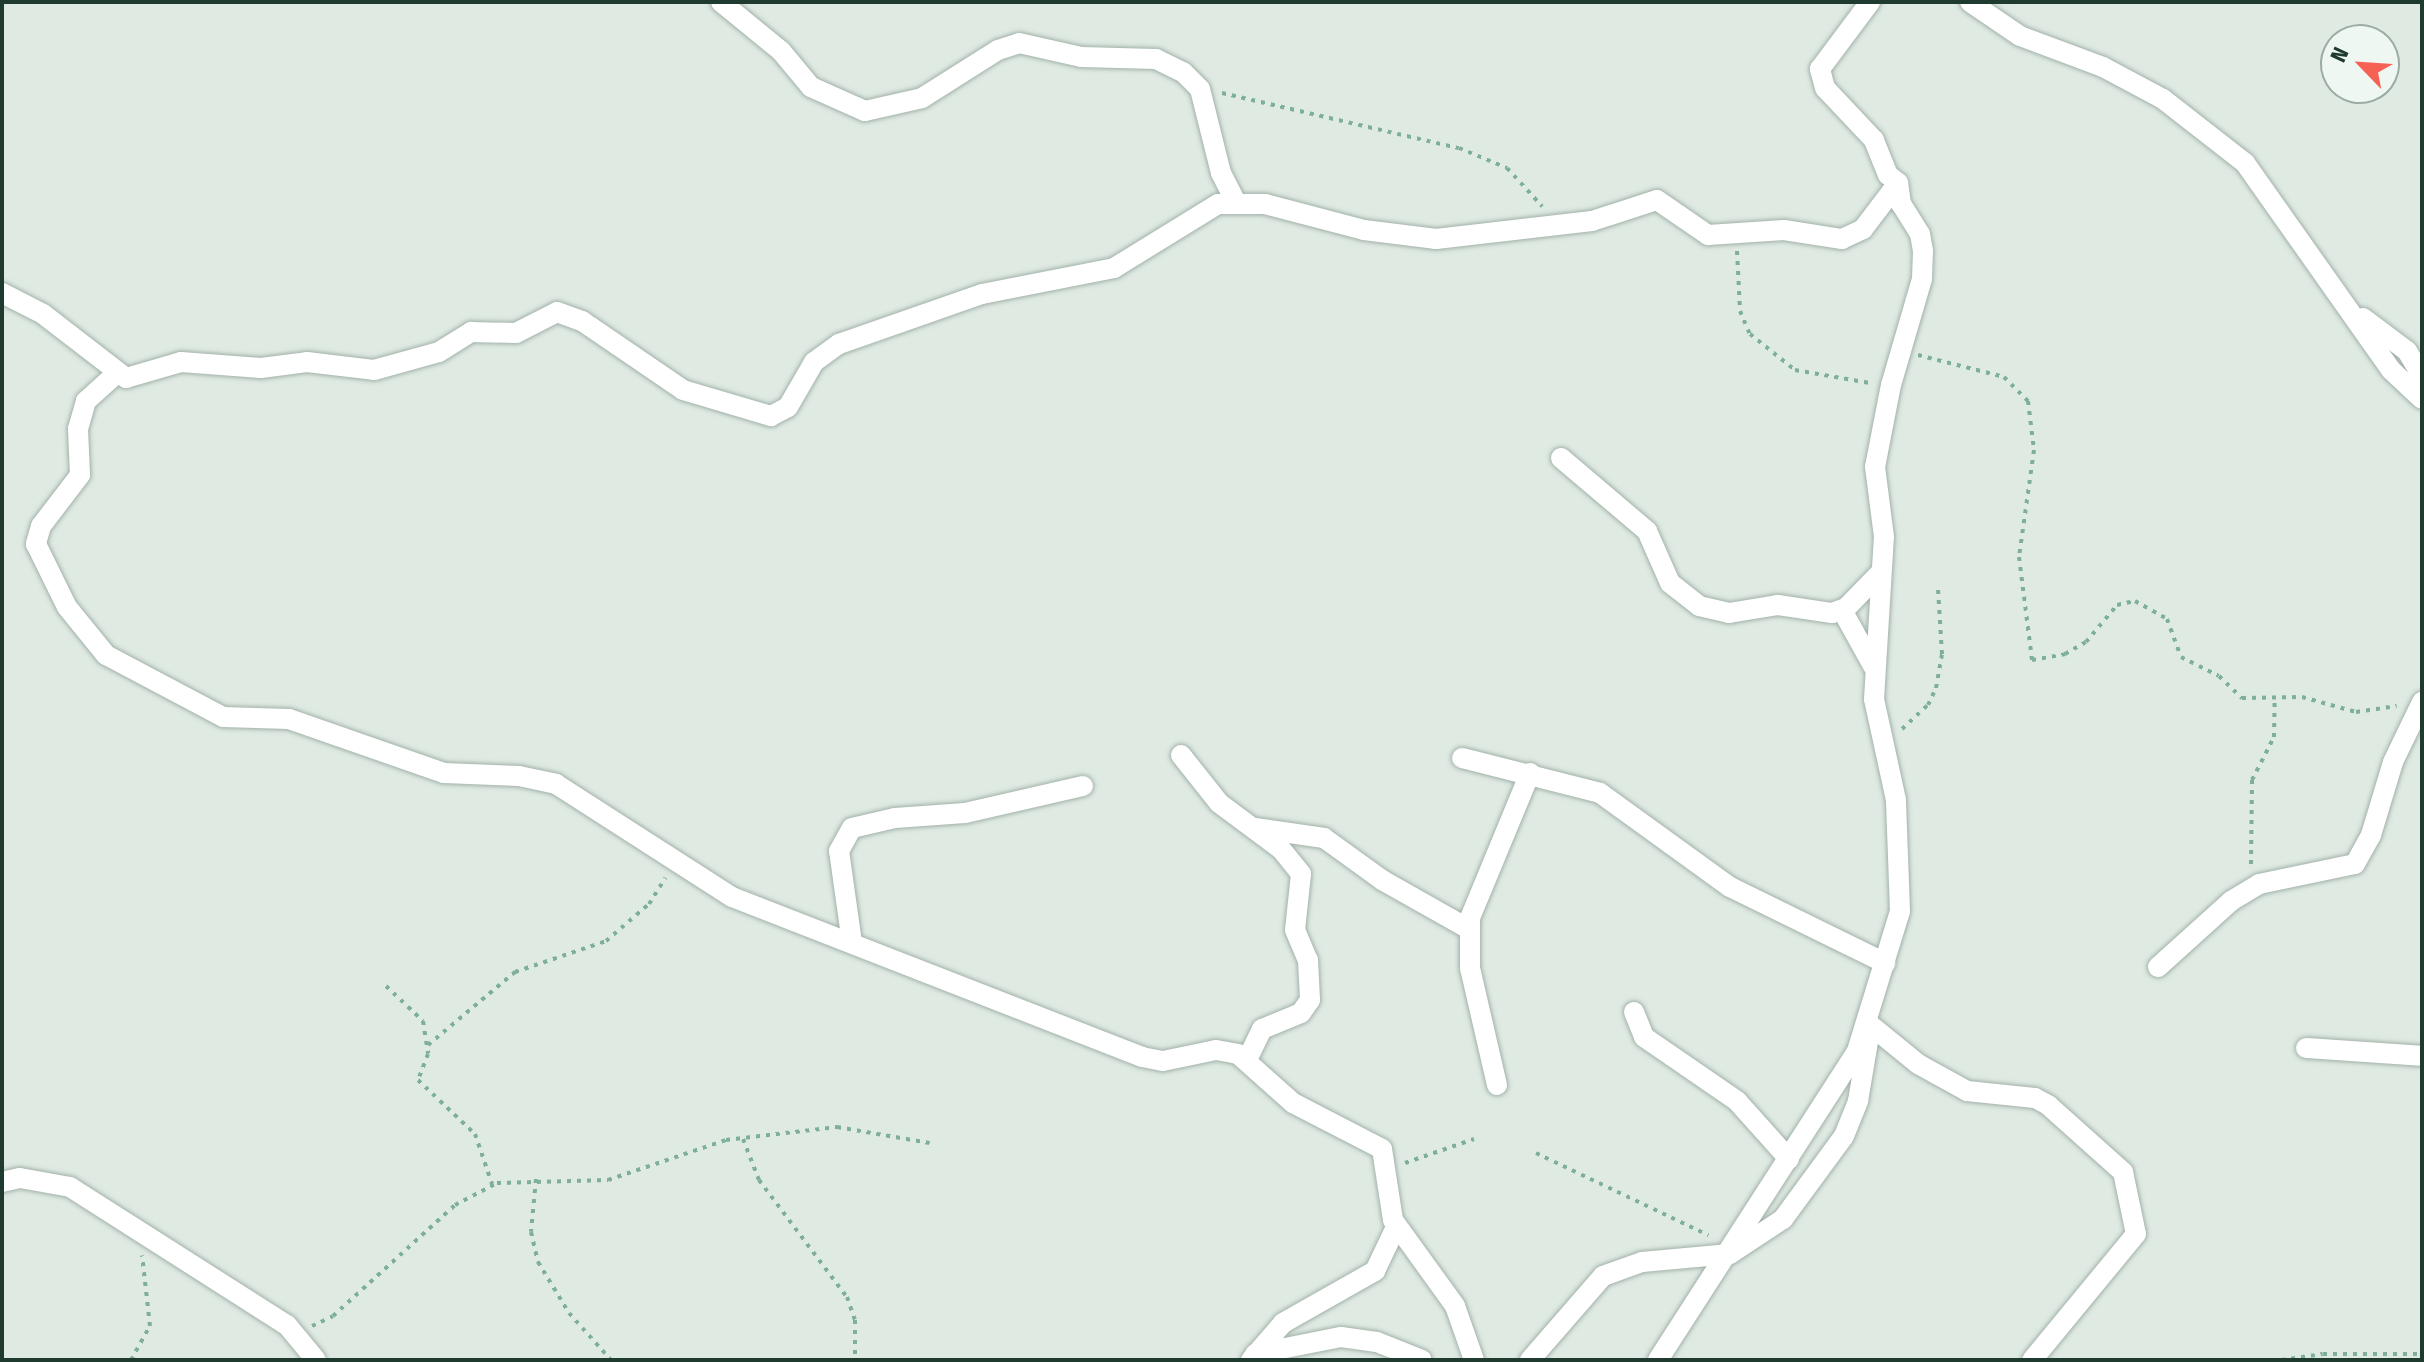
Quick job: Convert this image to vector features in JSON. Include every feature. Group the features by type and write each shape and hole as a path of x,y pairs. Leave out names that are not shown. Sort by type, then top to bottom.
{"street":[{"path":"721,2 781,51 811,87 865,111 922,98 998,50 1019,43 1081,57 1147,56 1183,72 1200,89 1221,173 1236,202"},
{"path":"1658,1360 1724,1250 1830,1099 1869,1024 1902,890 1896,800 1885,754 1873,666 1884,537 1875,467 1891,385 1924,269 1920,234 1901,204 1898,183 1888,175 1874,140 1825,88 1821,78 1829,53 1870,2"},
{"path":"1970,2 2020,36 2103,67 2163,99 2213,135 2267,189 2391,370 2422,399"},
{"path":"2,293 43,314 126,378 181,362 261,368 307,362 374,370 439,352 471,332 516,333 557,312 582,321 683,390 751,414 777,415 788,407 814,362 839,344 982,294 1114,268 1202,210 1236,202 1436,239 1607,218 1657,200 1705,234 1737,237 1784,230 1849,239 1868,224 1898,183"},
{"path":"2344,300 2407,351 2422,376"},
{"path":"117,373 81,413 80,475 41,526 36,544 67,607 106,655 223,717 289,719 444,773 519,776 556,784 732,897 1142,1057 1163,1061 1216,1050 1247,1060 1293,1103 1374,1142 1388,1169 1396,1227 1455,1306 1474,1360"},
{"path":"1561,458 1647,531 1670,583 1691,602 1729,613 1778,605 1818,613 1842,610 1881,572"},
{"path":"1842,610 1873,666"},
{"path":"2158,967 2231,901 2259,884 2355,864 2371,835 2393,762 2422,702"},
{"path":"1181,755 1219,803 1255,828 1301,874 1295,930 1308,960 1311,995 1306,1010 1262,1029 1247,1060"},
{"path":"1462,758 1600,793 1730,887 1885,963"},
{"path":"1497,1085 1473,985 1469,929 1530,773"},
{"path":"852,943 839,851 852,828 895,818 965,813 1083,786"},
{"path":"1255,828 1324,838 1382,880 1469,929"},
{"path":"1634,1012 1644,1037 1737,1101 1789,1159"},
{"path":"1530,1360 1603,1276 1642,1262 1724,1250 1758,1241 1783,1219 1844,1136 1869,1054 1869,1024"},
{"path":"1869,1024 1918,1064 1967,1091 2035,1098 2048,1105 2123,1172 2136,1234 2032,1360"},
{"path":"2306,1048 2422,1056"},
{"path":"2,1182 20,1178 70,1187 298,1333 316,1360"},
{"path":"1253,1357 1283,1323 1375,1271 1396,1227"},
{"path":"1253,1357 1341,1337 1377,1342 1422,1360"}],"path":[{"path":"1200,89 1459,148 1507,168 1550,217 1569,223"},
{"path":"1737,237 1737,290 1750,334 1804,373 1891,385"},
{"path":"1901,351 2004,377 2028,401 2034,450 2019,557 2032,660 2065,654 2086,642 2117,605 2135,601 2167,619 2176,648 2188,663 2219,676 2242,698 2302,697 2356,712 2401,705"},
{"path":"1885,754 1934,693 1942,654 1938,589"},
{"path":"2259,884 2248,854 2249,805 2256,765 2274,737 2275,698"},
{"path":"492,1185 475,1134 418,1080 428,1045 515,972 606,941 649,904 675,863"},
{"path":"386,986 416,1010 428,1045"},
{"path":"298,1333 333,1316 455,1205 492,1185 536,1179 608,1180 687,1150 837,1127 930,1143"},
{"path":"743,1139 759,1180 847,1297 855,1320 855,1360"},
{"path":"1388,1169 1474,1139"},
{"path":"1536,1153 1724,1250"},
{"path":"536,1179 531,1232 538,1262 569,1313 611,1360"},
{"path":"131,1360 150,1326 142,1233"},
{"path":"2281,1360 2323,1354 2422,1354"}]}
